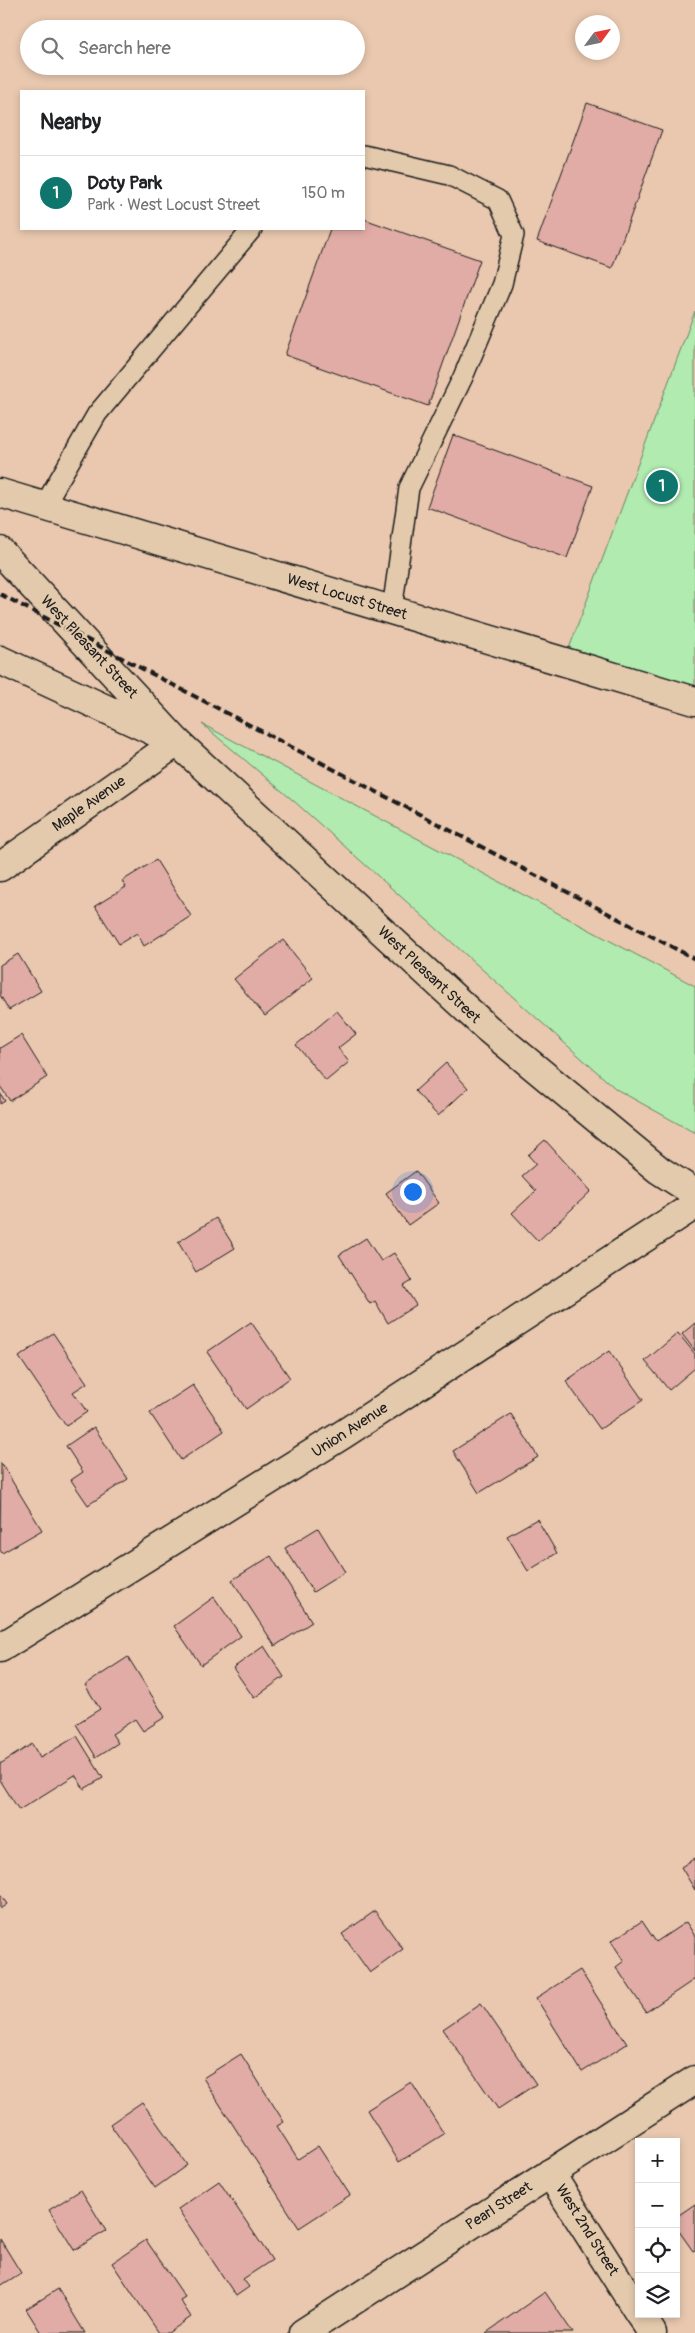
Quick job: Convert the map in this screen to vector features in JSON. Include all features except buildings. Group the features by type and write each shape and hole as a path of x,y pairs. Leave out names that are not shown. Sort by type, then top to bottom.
{"street":[{"name":"West Locust Street","path":"0,493 695,701"},
{"name":"West Pleasant Street","path":"0,551 177,742 487,1028 658,1170 695,1193"},
{"name":"West Pleasant Street","path":"0,660 177,742"},
{"name":"Maple Avenue","path":"0,867 177,742"},
{"name":"Union Avenue","path":"0,1648 342,1435 695,1205"},
{"name":"Pearl Street","path":"303,2333 695,2080"},
{"name":"West 2nd Street","path":"550,2173 635,2307"},
{"name":"West 2nd Street","path":"642,2318 652,2333"}],"lane":[{"path":"365,156 448,175 498,200 514,235 502,284 463,377 409,488 392,610"},
{"path":"44,506 97,414 251,230"}],"green space":[{"path":"695,311 695,706 564,662"},
{"path":"202,724 695,986 695,1133 616,1089 295,802"}],"railway":[{"path":"0,594 695,959"}],"place":[{"name":"Doty Park","path":"662,486"}]}
